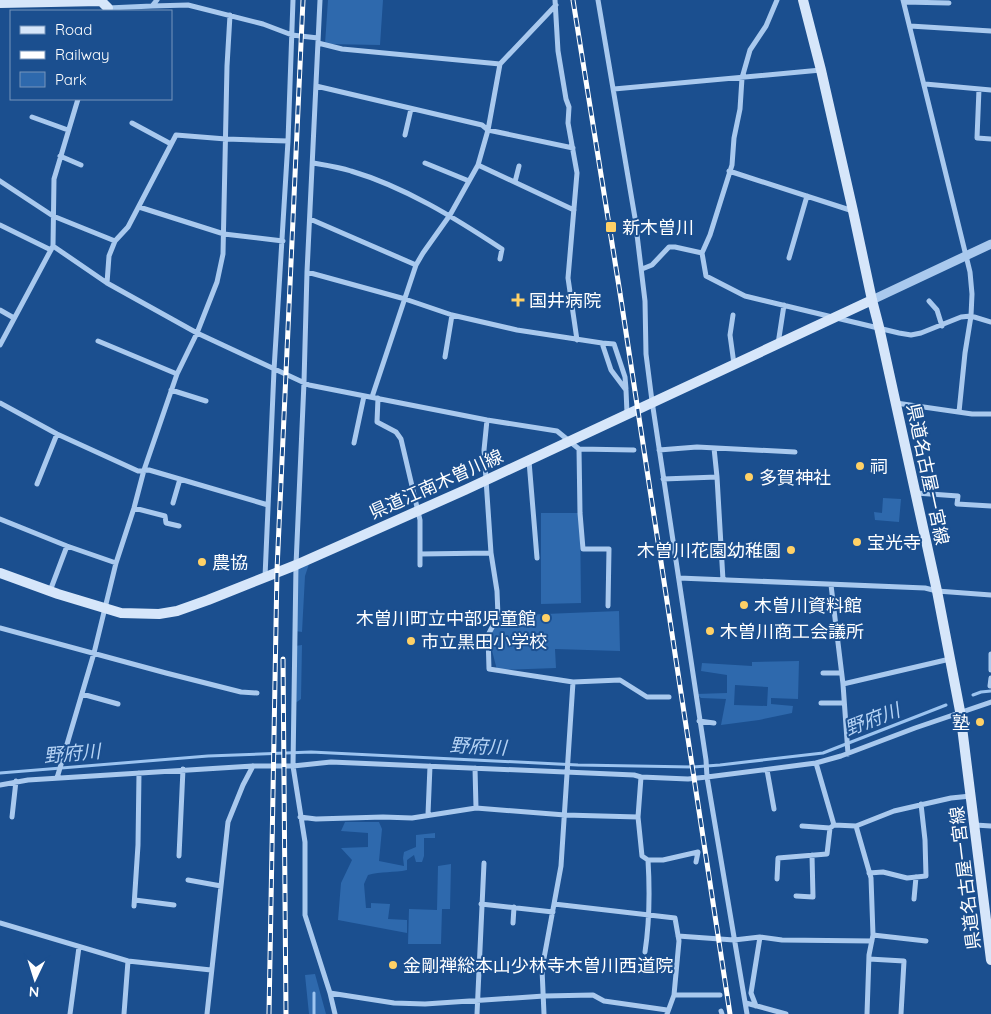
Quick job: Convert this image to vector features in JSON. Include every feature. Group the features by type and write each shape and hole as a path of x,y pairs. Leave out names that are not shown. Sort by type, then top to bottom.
{"main road":[{"name":"県道名古屋一宮線","path":"803,0 853,211 937,591 960,711 976,825 991,960"},
{"path":"0,3 101,1 108,6"},
{"name":"県道江南木曽川線","path":"0,573 121,614 159,614 208,600 296,565 486,480 872,300"}],"street":[{"path":"152,6 157,0"},
{"path":"265,577 274,370 288,141 293,0"},
{"path":"320,0 296,565 294,763 300,817 305,842 305,915 335,1014"},
{"path":"598,0 635,218 645,301 646,354 652,401 707,776 746,1003 746,1014"},
{"path":"777,0 766,26 750,50 742,78 740,109 734,138 732,165 710,235 702,253 706,276 745,296 911,334 922,333 961,317 971,316 991,322"},
{"path":"949,3 903,1 967,256 972,294 971,316 964,353 959,412"},
{"path":"420,565 420,520 401,438 396,432 377,422 375,397 416,265 450,216 478,165 488,130 500,64 556,3"},
{"path":"556,3 558,51 569,107 568,123 577,173 568,278 577,340"},
{"path":"108,6 188,5 263,24 292,35 318,40 342,49 500,64"},
{"path":"57,777 94,653 116,564 144,470 177,374 197,333 217,282 223,254 224,234 230,15"},
{"path":"910,26 991,31"},
{"path":"614,89 821,70"},
{"path":"925,84 991,90"},
{"path":"316,86 482,125 488,130 573,148"},
{"path":"979,89 977,138 991,139"},
{"path":"0,345 52,248 54,179 78,100"},
{"path":"405,135 412,109"},
{"path":"32,118 68,130"},
{"path":"132,123 171,144"},
{"path":"107,282 109,256 115,242 128,227 176,136 288,141"},
{"path":"60,156 81,164"},
{"path":"313,163 351,170 420,199 502,249 500,259"},
{"path":"424,163 469,181"},
{"path":"478,165 574,210"},
{"path":"515,182 519,166"},
{"path":"729,171 853,211"},
{"path":"1,183 53,216 115,242"},
{"path":"789,258 807,196"},
{"path":"139,207 224,234 282,241"},
{"path":"310,220 416,265"},
{"path":"0,225 52,248 107,282 197,333 309,385 557,432 579,449 634,450"},
{"path":"872,300 991,244"},
{"path":"642,269 652,265 669,247 702,253"},
{"path":"307,272 405,299 452,315 517,330 614,344 625,377 628,413"},
{"path":"929,301 937,310 942,326"},
{"path":"778,344 784,305"},
{"path":"0,310 14,318"},
{"path":"445,357 452,315"},
{"path":"733,315 730,335 734,364"},
{"path":"98,340 177,374"},
{"path":"602,343 613,374 626,390"},
{"path":"613,374 622,369"},
{"path":"172,390 206,401"},
{"path":"354,443 364,396"},
{"path":"0,403 57,434 138,471 144,470 180,479 268,505"},
{"path":"896,403 959,412 991,414"},
{"path":"487,420 484,450 491,553 498,591 498,616 488,635 489,669 573,682 620,680 647,697 669,697"},
{"path":"37,484 57,434"},
{"path":"659,450 697,447 795,452"},
{"path":"714,448 723,580"},
{"path":"579,449 580,513 584,549 609,549 608,606"},
{"path":"529,460 537,558"},
{"path":"663,479 716,477"},
{"path":"174,503 180,479"},
{"path":"916,493 958,496 957,504 991,506"},
{"path":"134,508 165,516 166,523 179,526"},
{"path":"0,518 116,564"},
{"path":"50,591 67,546"},
{"path":"420,554 491,553"},
{"path":"679,578 924,588 937,591 991,595"},
{"path":"831,585 848,752"},
{"path":"0,628 241,692 257,693"},
{"path":"991,654 991,670"},
{"path":"842,684 950,659"},
{"path":"823,673 841,673"},
{"path":"990,686 991,678"},
{"path":"544,1014 542,969 561,866 573,682"},
{"path":"82,694 118,704"},
{"path":"0,785 16,781 57,777 331,762 567,770 688,779 816,764 960,711 991,702"},
{"path":"821,703 844,703"},
{"path":"699,721 714,723"},
{"path":"777,879 778,858 827,854 832,826 816,764"},
{"path":"207,1014 228,822 253,766"},
{"path":"428,814 430,766"},
{"path":"475,768 476,808"},
{"path":"179,856 183,770"},
{"path":"767,770 774,809"},
{"path":"139,773 138,845 134,903 174,906"},
{"path":"641,776 638,817 642,856 648,860 664,860 698,852 696,862"},
{"path":"12,817 16,781"},
{"path":"802,826 856,826 894,811 921,804 972,796"},
{"path":"869,873 883,872 907,878 926,876 921,804"},
{"path":"300,817 316,819 412,818 476,808 565,815 638,817"},
{"path":"976,825 991,826"},
{"path":"856,826 871,878 873,938 869,959 867,1014"},
{"path":"796,896 813,897 812,855"},
{"path":"645,952 650,915 648,860"},
{"path":"477,1014 484,863"},
{"path":"914,899 916,877"},
{"path":"188,880 221,886"},
{"path":"481,904 553,912"},
{"path":"330,993 394,1003 425,1004 544,996 593,995 604,1001 667,1012 674,995 678,936 675,918 554,904"},
{"path":"513,923 514,907"},
{"path":"0,923 128,961 211,970"},
{"path":"678,936 734,940 760,937 782,940 873,938 926,941"},
{"path":"756,1006 751,993 760,937"},
{"path":"70,1014 80,947"},
{"path":"869,959 904,961 901,1014"},
{"path":"124,1014 128,961"},
{"path":"674,995 720,995"},
{"path":"746,1003 786,1014"}],"green space":[{"path":"328,0 383,0 380,45 325,44"},
{"path":"883,498 901,499 899,522 875,520 874,512 882,513"},
{"path":"541,513 580,513 581,603 541,604"},
{"path":"311,558 305,576 302,632 295,631 296,565"},
{"path":"619,611 620,651 555,649 556,668 497,670 488,635 498,616"},
{"path":"302,645 301,699 294,704 295,646"},
{"path":"799,661 798,699 771,698 771,704 793,706 792,713 721,725 726,699 701,698 696,694 727,693 727,675 701,671 702,663 752,666 752,662","holes":["735,685 768,687 767,706 734,705"]},
{"path":"345,822 379,822 382,829 379,861 404,866 404,852 416,847 416,835 435,833 435,838 424,838 422,862 416,862 414,855 407,860 407,870 368,875 364,884 366,908 371,908 371,903 390,904 388,919 407,920 407,933 338,920 341,883 352,860 341,848 368,847 368,833 341,831"},
{"path":"451,864 450,909 442,909 441,944 408,944 409,909 437,910 438,866"},
{"path":"315,974 326,1014 309,1014 305,975"}],"waterway":[{"name":"野府川","path":"973,695 991,691"},
{"name":"野府川","path":"0,773 208,756 311,752 578,765 693,767 823,753 946,705"},
{"path":"314,993 314,1014"}],"railway":[{"path":"269,1014 277,570 303,0"},
{"path":"573,0 620,293 730,1014"},
{"path":"283,659 286,1014"}],"place":[{"name":"新木曽川","path":"611,227"},
{"name":"国井病院","path":"518,300"},
{"name":"祠","path":"860,466"},
{"name":"多賀神社","path":"749,477"},
{"name":"宝光寺","path":"857,542"},
{"name":"木曽川花園幼稚園","path":"791,550"},
{"name":"農協","path":"202,562"},
{"name":"木曽川資料館","path":"744,605"},
{"name":"木曽川町立中部児童館","path":"546,618"},
{"name":"木曽川商工会議所","path":"710,631"},
{"name":"市立黒田小学校","path":"411,641"},
{"name":"塾","path":"980,722"},
{"name":"金剛禅総本山少林寺木曽川西道院","path":"393,965"}]}
